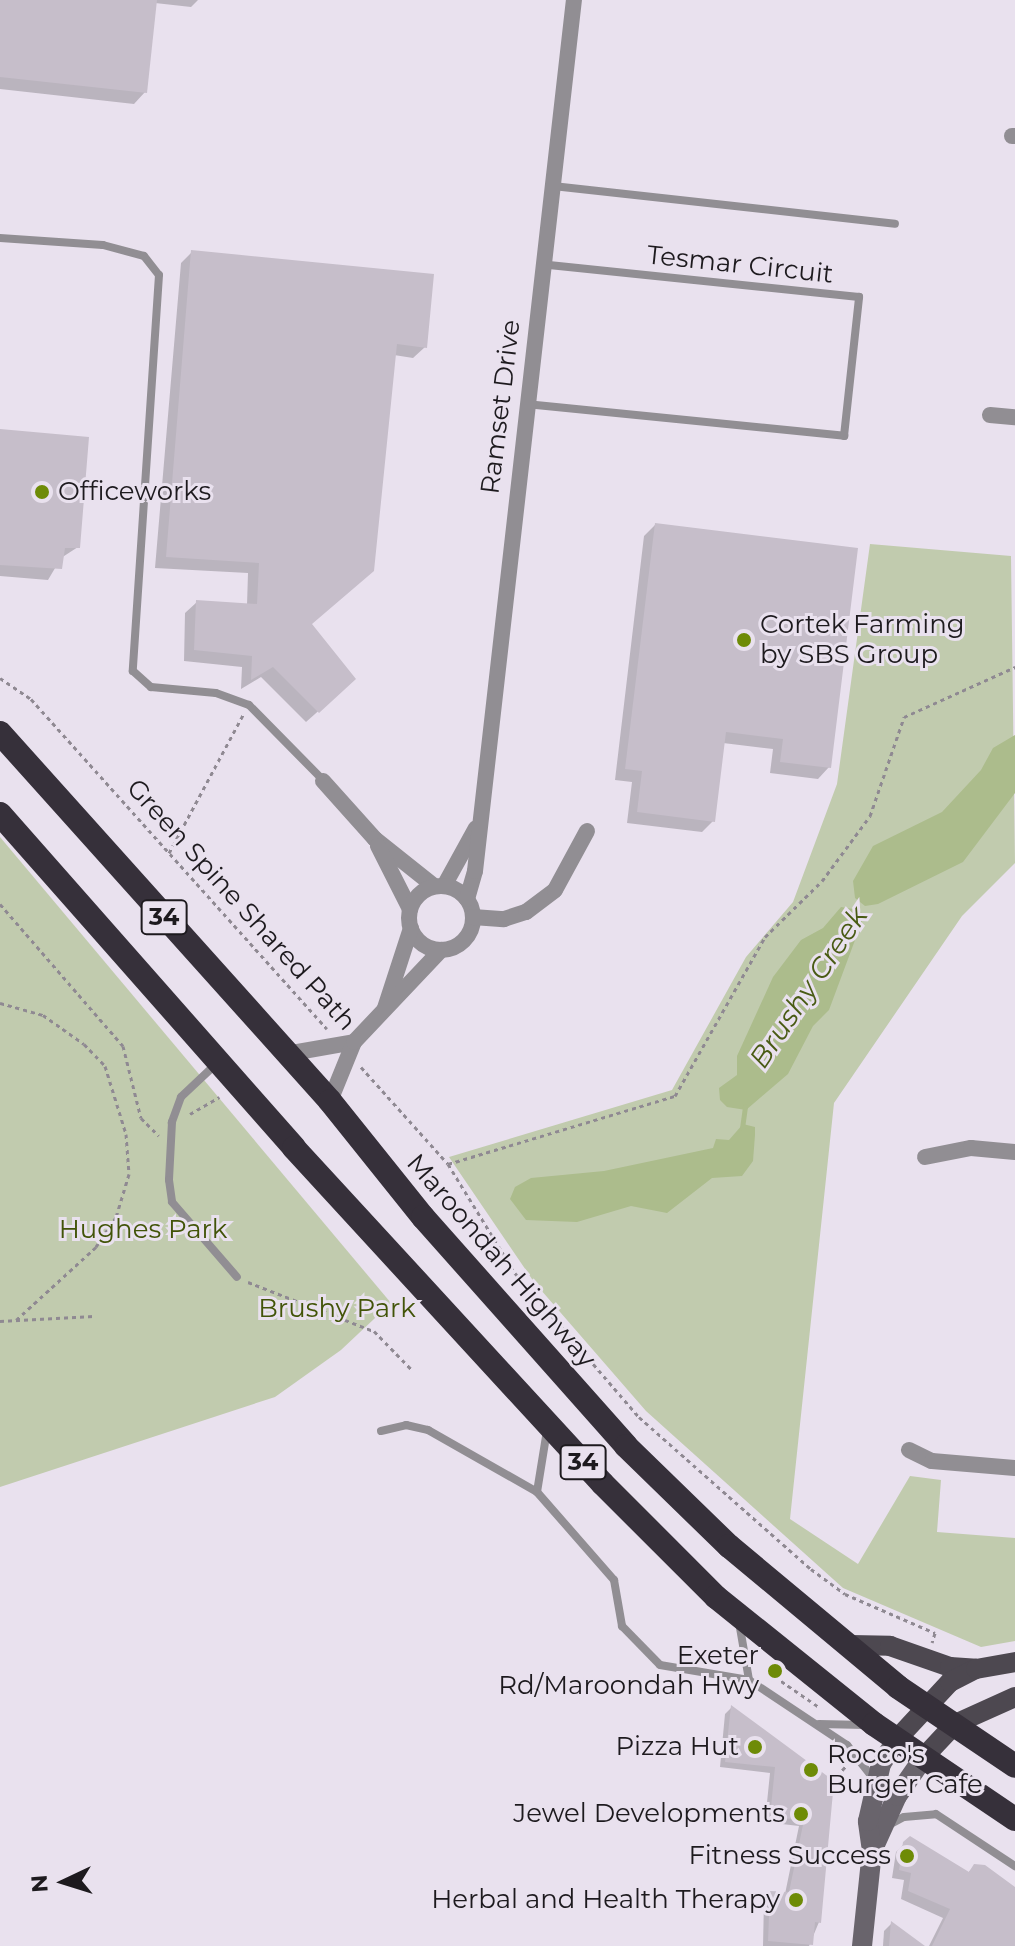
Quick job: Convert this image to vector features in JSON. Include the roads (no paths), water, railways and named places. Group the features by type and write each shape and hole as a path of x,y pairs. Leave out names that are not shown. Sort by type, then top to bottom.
{"highway":[{"name":"Maroondah Highway","path":"0,733 330,1101 433,1228 626,1446 729,1546 925,1704 1015,1766"},
{"name":"34","path":"0,814 320,1176 547,1424 739,1617 874,1724 1015,1819"}],"main road":[{"path":"851,1645 890,1646 927,1659 976,1669 1015,1662"},
{"path":"862,1946 872,1851 868,1821 876,1782 897,1739 925,1704 976,1669"},
{"path":"872,1851 924,1757 955,1724 1015,1697"}],"street":[{"name":"Ramset Drive","path":"467,899 481,820 525,404 574,0"},
{"path":"990,415 1015,417"},
{"path":"323,781 375,839 439,886 467,899 473,917 460,943 441,950 348,1047 330,1101"},
{"name":"Ramset Drive","path":"439,886 481,820"},
{"path":"473,917 504,919 536,905 555,890 587,831"},
{"path":"375,839 410,909 411,928 383,1013"},
{"path":"410,909 419,894 439,886"},
{"path":"411,928 423,944 441,950"},
{"path":"286,1054 348,1047"},
{"path":"925,1157 971,1148 1015,1152"},
{"path":"909,1450 932,1461 1015,1468"}],"lane":[{"path":"552,186 895,224"},
{"path":"0,238 103,245 144,256 159,275 133,671 151,687 216,693 249,705 323,781"},
{"name":"Tesmar Circuit","path":"525,404 844,436 859,297 542,264"},
{"path":"218,1062 181,1097 171,1145 172,1202 237,1277"},
{"path":"537,1492 547,1424"},
{"path":"381,1431 406,1425 428,1430 537,1492 614,1580 622,1626 660,1665 749,1680 857,1754 876,1782"},
{"path":"739,1617 749,1680"},
{"path":"817,1724 874,1724"},
{"path":"882,1829 904,1817 936,1814 1015,1866"}],"water":[{"path":"1015,735 1015,793 963,862 878,904 865,906 855,898 853,881 873,846 942,812 981,770 993,748"},
{"path":"841,907 859,910 864,916 829,1010 813,1026 788,1074 746,1110 727,1107 720,1100 719,1088 737,1075 737,1056 773,977 801,940 823,928"},
{"path":"743,1124 755,1127 755,1135 753,1161 742,1176 712,1178 667,1213 631,1206 577,1222 526,1220 510,1199 515,1187 531,1178 604,1171 713,1148 716,1139 729,1140"}],"waterway":[{"name":"Brushy Creek","path":"742,1128 745,1106"}],"place":[{"name":"Officeworks","path":"42,492"},
{"name":"Cortek Farming by SBS Group","path":"744,640"},
{"name":"Exeter Rd/Maroondah Hwy","path":"775,1671"},
{"name":"Pizza Hut","path":"755,1747"},
{"name":"Rocco's Burger Cafe","path":"811,1770"},
{"name":"Jewel Developments","path":"801,1814"},
{"name":"Fitness Success","path":"907,1856"},
{"name":"Herbal and Health Therapy","path":"796,1900"}],"park label":[{"name":"Hughes Park","path":"143,1230"},
{"name":"Brushy Park","path":"337,1309"}]}
